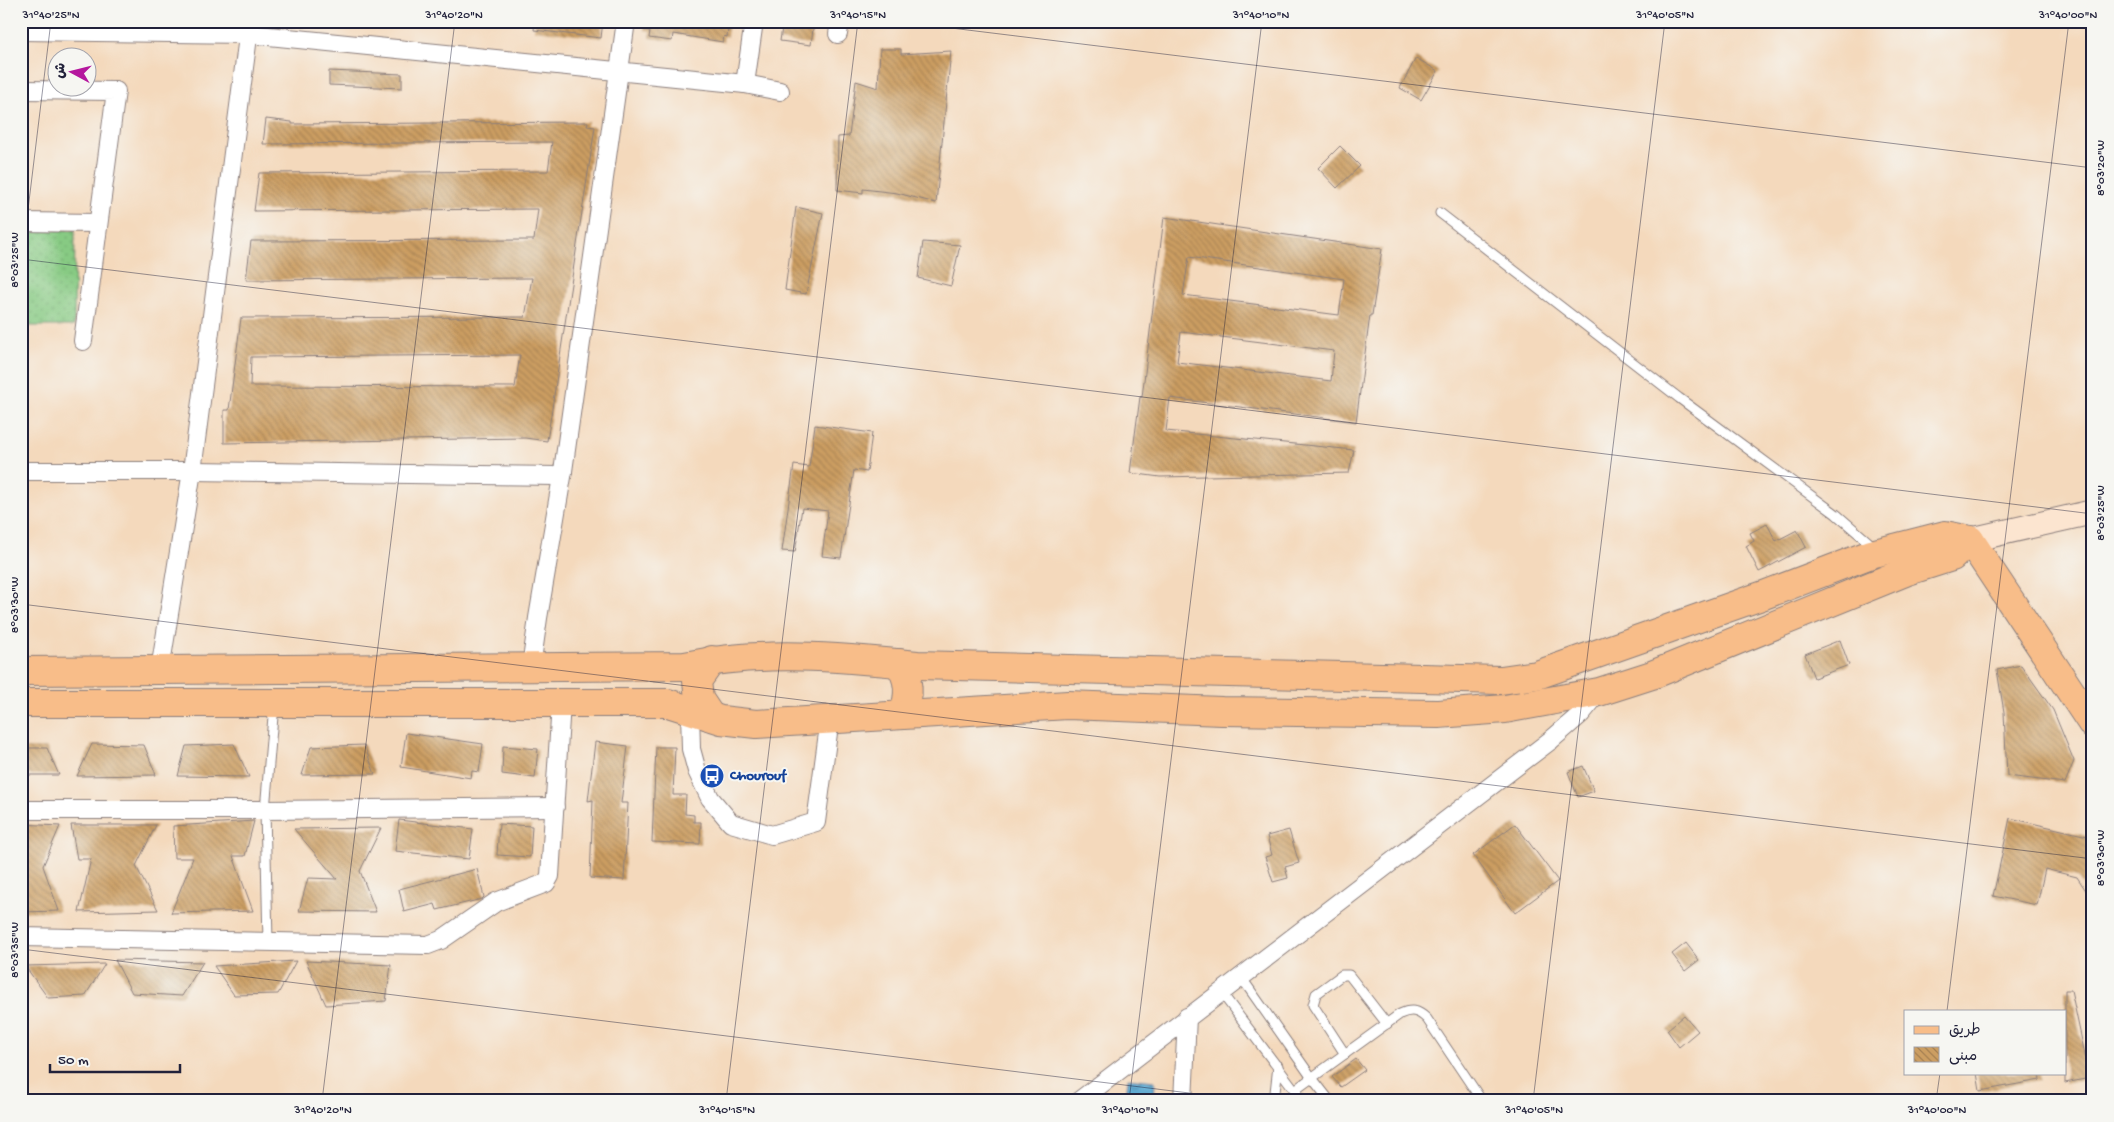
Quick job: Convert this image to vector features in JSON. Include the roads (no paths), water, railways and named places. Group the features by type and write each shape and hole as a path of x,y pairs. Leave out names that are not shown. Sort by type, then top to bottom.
{"main road":[{"path":"21,703 668,704 701,714 756,724 1068,705 1222,711 1438,714 1505,709 1600,692 1652,675 1890,564 1945,535 1970,540 2093,725"},
{"path":"21,671 685,666 712,660 782,656 844,657 917,665 1501,680 1538,675 1764,595 1890,564 1952,557 1970,540"},
{"path":"701,714 697,681 712,660"},
{"path":"898,663 906,677 907,704 903,714"}],"street":[{"path":"532,667 538,618 563,471 626,21"},
{"path":"745,84 754,21"},
{"path":"160,670 192,471 249,28"},
{"path":"21,31 249,28 618,72 745,84 780,91"},
{"path":"21,90 116,91 83,341"},
{"path":"21,222 98,223"},
{"path":"21,471 192,471 557,476 563,471"},
{"path":"1970,540 2093,512"},
{"path":"1079,1101 1551,740 1582,714 1600,692"},
{"path":"21,937 428,945 441,940 496,902 546,882 552,866 561,703"},
{"path":"701,714 691,749 697,772 710,798 731,823 772,836 816,822 830,718"},
{"path":"21,810 555,807"},
{"path":"1183,1101 1187,1017"}],"lane":[{"path":"1440,213 1679,398 1836,514 1873,546 1890,564"},
{"path":"268,942 264,810 274,702"},
{"path":"1345,1054 1313,1005 1316,994 1342,975 1350,975 1386,1024"},
{"path":"1240,977 1330,1101"},
{"path":"1221,992 1303,1101"},
{"path":"1295,1090 1386,1024 1407,1011 1414,1011 1422,1014 1482,1101"},
{"path":"1274,1101 1278,1066"}],"water":[{"path":"1128,1078 1155,1081 1154,1101 1126,1099"}],"place":[{"name":"Chourouf","path":"712,776"}]}
